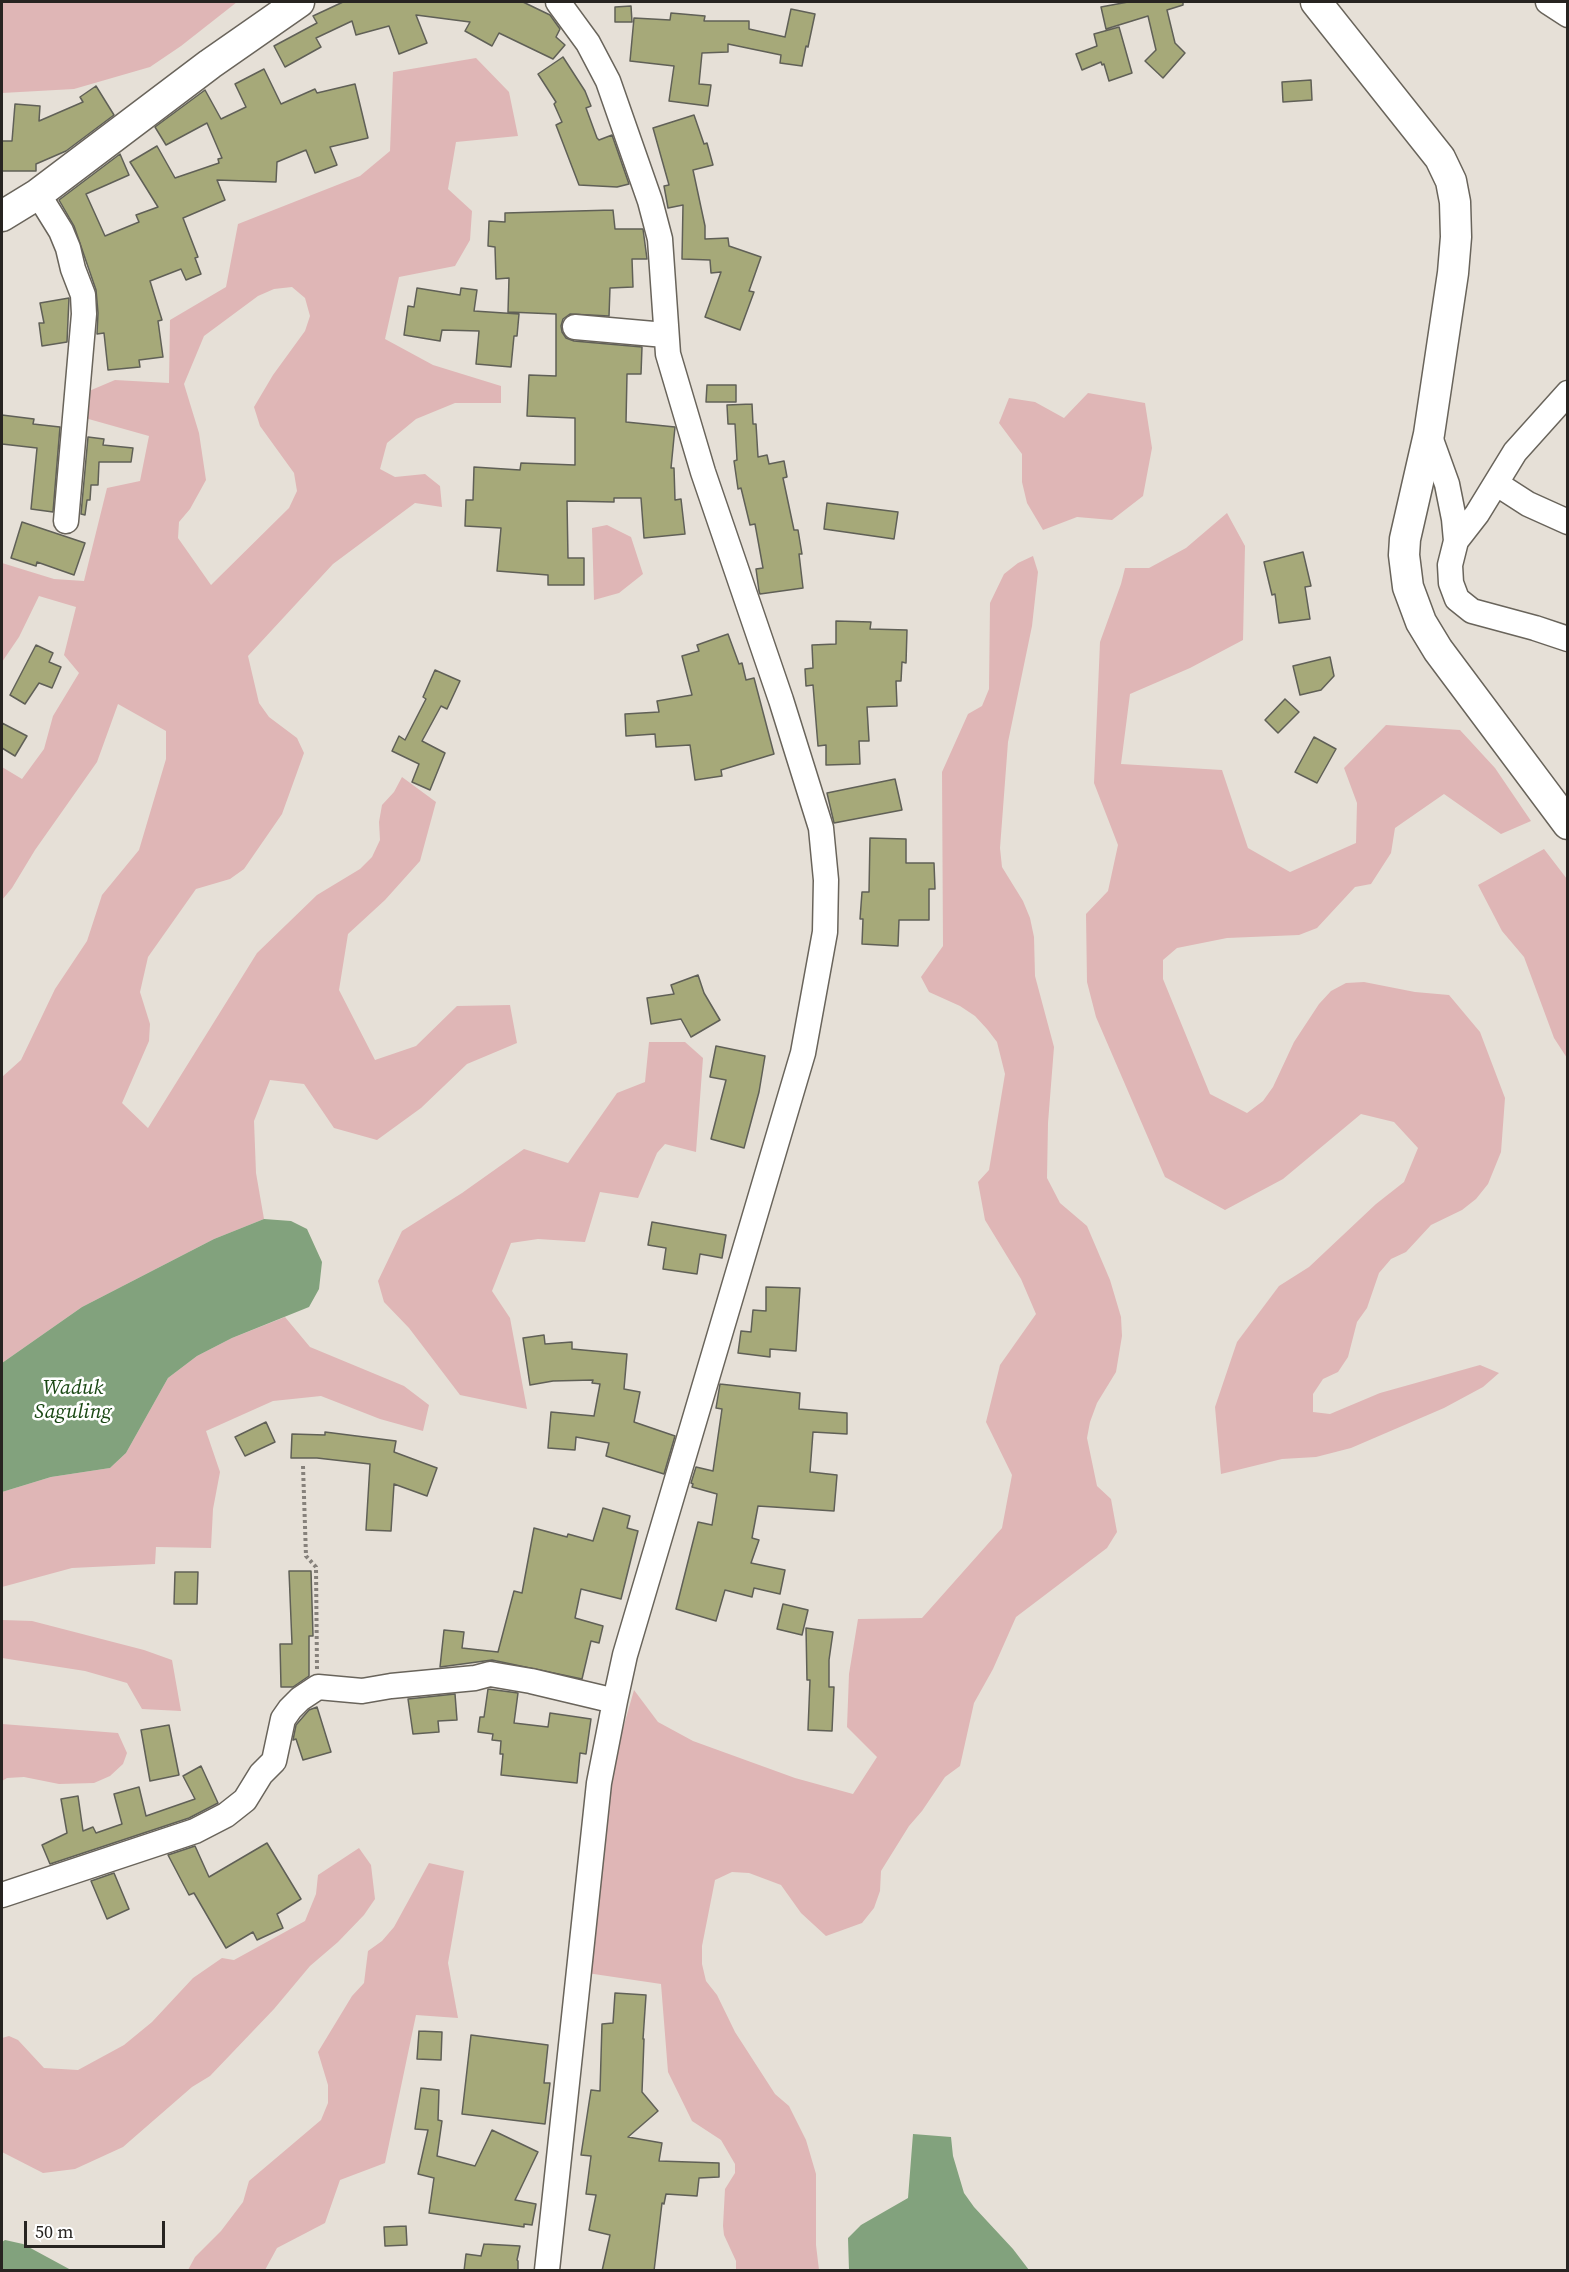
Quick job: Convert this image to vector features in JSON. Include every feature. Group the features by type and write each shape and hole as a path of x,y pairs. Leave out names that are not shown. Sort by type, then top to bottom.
{"main road":[{"path":"2,216 38,194 210,64 299,2"},
{"path":"1316,2 1440,158 1451,181 1455,202 1454,273 1429,434 1405,539 1405,571 1413,600 1421,622 1438,650 1568,824"}],"street":[{"path":"546,2271 598,1783 625,1655 803,1053 825,932 826,880 821,828 781,700 703,472 668,354 660,239 650,201 608,81 588,43 558,2"},
{"path":"1548,2 1568,15"},
{"path":"38,194 65,239 73,270 83,295 84,314 66,521"},
{"path":"575,327 665,334"},
{"path":"1568,393 1515,452 1497,484 1456,541 1450,565 1453,592 1465,606 1482,615 1568,639"},
{"path":"1429,434 1448,484 1456,541"},
{"path":"1497,484 1528,504 1568,522"},
{"path":"2,1896 195,1831 226,1815 245,1800 261,1774 274,1761 283,1719 290,1709 318,1687 362,1691 475,1678 490,1674 531,1680 615,1701"}],"path":[{"path":"303,1466 306,1556 316,1567 318,1687"}],"shaded area":[{"path":"2,2 237,2 150,67 74,89 2,93"},
{"path":"476,58 509,92 518,136 456,142 448,189 472,211 470,240 455,266 399,277 385,339 433,365 501,386 501,403 455,403 416,419 387,443 380,469 395,477 425,474 440,486 442,507 415,503 333,564 248,656 259,703 269,717 297,738 304,753 282,814 244,869 230,879 196,889 148,957 140,992 150,1024 149,1041 122,1103 148,1128 257,953 317,895 360,869 372,857 380,840 379,822 382,805 394,792 402,777 436,802 420,861 385,900 348,934 339,990 375,1060 416,1046 457,1006 510,1005 517,1043 467,1064 421,1108 377,1140 334,1128 304,1084 270,1080 254,1121 256,1173 264,1219 214,1239 82,1307 2,1363 2,1077 21,1060 55,989 87,941 102,895 139,850 166,759 166,731 118,704 97,762 2,900 2,767 22,779 44,749 53,716 79,673 64,655 76,607 39,596 19,637 2,662 2,563 54,579 84,581 107,488 140,481 149,436 85,418 89,391 115,380 169,383 170,320 226,287 238,224 360,176 390,151 393,72","holes":["292,287 305,298 310,316 305,331 273,375 254,407 260,426 294,473 297,491 289,508 211,585 178,538 179,522 190,509 206,480 199,433 184,384 204,336 258,296 274,289"]},
{"path":"1088,393 1145,403 1152,448 1143,496 1112,520 1077,517 1043,530 1027,503 1022,482 1022,454 999,423 1009,398 1035,402 1064,418"},
{"path":"1227,513 1245,546 1243,640 1190,668 1130,694 1121,764 1222,770 1248,848 1290,872 1356,843 1357,803 1344,768 1386,725 1460,730 1495,768 1531,821 1501,834 1444,794 1395,828 1391,853 1371,884 1355,887 1317,928 1299,935 1227,938 1177,948 1163,960 1163,979 1210,1094 1247,1113 1263,1101 1273,1087 1294,1042 1319,1004 1331,991 1346,983 1364,982 1415,992 1449,995 1480,1032 1505,1098 1501,1152 1488,1184 1476,1199 1462,1210 1431,1225 1406,1252 1391,1259 1379,1273 1367,1308 1357,1322 1348,1357 1338,1372 1323,1379 1313,1394 1313,1412 1330,1414 1380,1393 1480,1365 1499,1373 1483,1387 1444,1408 1351,1448 1316,1457 1282,1459 1221,1474 1215,1407 1237,1342 1279,1286 1309,1267 1376,1204 1404,1182 1418,1148 1394,1122 1361,1114 1283,1179 1225,1210 1165,1177 1096,1017 1087,982 1086,914 1108,891 1118,845 1094,783 1100,642 1125,568 1149,568 1186,548"},
{"path":"607,525 631,537 643,574 619,593 594,600 592,528"},
{"path":"1033,556 1038,572 1032,626 1008,742 1000,848 1002,867 1023,901 1030,918 1034,937 1035,976 1054,1047 1048,1123 1047,1178 1060,1203 1087,1226 1110,1280 1121,1317 1122,1336 1116,1372 1097,1403 1087,1438 1097,1486 1111,1499 1117,1532 1107,1548 1016,1617 993,1669 974,1703 960,1766 945,1777 909,1826 881,1871 880,1891 874,1908 862,1923 826,1936 801,1913 781,1885 749,1873 732,1872 715,1880 702,1946 702,1964 706,1981 717,1995 735,2032 775,2094 789,2106 806,2140 816,2174 816,2245 819,2270 736,2270 736,2261 724,2235 723,2226 725,2189 735,2173 735,2164 721,2140 692,2121 668,2072 661,1984 587,1973 604,1812 634,1690 658,1722 693,1741 795,1778 853,1794 877,1757 847,1727 849,1674 858,1619 922,1618 1002,1528 1012,1475 986,1422 1000,1365 1036,1314 1021,1279 985,1220 978,1182 989,1170 1005,1074 997,1042 987,1029 975,1016 960,1006 929,992 921,977 943,946 942,772 968,714 982,706 989,689 990,603 1004,574 1018,563"},
{"path":"1544,849 1567,879 1567,1058 1554,1038 1524,957 1502,931 1478,885"},
{"path":"649,1042 685,1042 703,1058 696,1152 665,1144 657,1153 638,1198 600,1192 585,1242 538,1239 511,1243 492,1291 510,1318 527,1409 460,1395 409,1328 384,1302 378,1281 402,1231 462,1193 524,1149 568,1163 617,1093 645,1082"},
{"path":"285,1317 310,1347 404,1386 429,1405 423,1431 380,1419 321,1396 273,1401 206,1431 220,1472 213,1509 211,1548 156,1547 155,1564 72,1568 2,1587 2,1492 51,1477 110,1468 126,1453 168,1378 197,1356 232,1338"},
{"path":"2,1620 32,1621 144,1650 172,1660 181,1711 142,1709 127,1683 85,1671 2,1658"},
{"path":"2,1724 118,1733 127,1753 123,1764 110,1776 94,1783 59,1784 24,1777 7,1778 2,1781"},
{"path":"359,1848 371,1865 375,1899 364,1915 310,1966 274,2009 210,2076 192,2087 123,2147 75,2169 43,2173 2,2152 2,2038 9,2036 18,2040 44,2068 78,2070 124,2045 152,2022 193,1978 222,1958 234,1960 305,1921 316,1894 318,1875"},
{"path":"429,1863 464,1871 448,1963 458,2018 416,2015 385,2163 340,2180 325,2223 277,2248 265,2270 188,2270 195,2257 221,2231 243,2202 249,2181 321,2120 328,2103 328,2085 318,2052 352,1996 364,1983 368,1951 382,1941 394,1927"}],"water":[{"name":"Waduk Saguling","path":"264,1219 291,1221 307,1229 322,1262 319,1289 309,1307 232,1338 197,1356 168,1378 126,1453 110,1468 51,1477 2,1492 2,1363 82,1307 214,1239"},
{"path":"913,2134 951,2137 953,2156 964,2193 1029,2270 849,2270 848,2238 861,2225 908,2198"},
{"path":"5,2240 23,2244 71,2270 2,2270 2,2242"}],"building":[{"path":"343,2 523,2 550,15 560,29 556,37 565,45 553,59 499,33 492,46 465,31 470,22 416,15 427,43 399,54 389,26 356,35 352,21 316,38 321,47 285,67 274,46 317,23 313,16"},
{"path":"1128,2 1183,2 1183,5 1167,10 1175,43 1185,53 1163,78 1145,61 1156,50 1148,16 1106,29 1101,7"},
{"path":"631,6 632,22 615,22 615,7"},
{"path":"791,9 815,14 802,66 780,63 781,55 728,44 728,52 702,53 699,84 711,85 708,106 669,101 674,66 630,61 634,18 670,20 671,13 705,16 704,21 749,21 749,29 785,37"},
{"path":"1119,27 1132,73 1109,81 1104,64 1102,65 1101,62 1082,70 1076,54 1097,46 1094,34"},
{"path":"563,57 585,91 591,106 586,108 597,138 599,140 612,135 629,184 617,187 579,185 556,125 562,122 554,104 556,102 538,74"},
{"path":"264,69 281,104 315,89 317,93 355,84 368,138 330,147 337,165 315,173 306,150 277,162 276,182 217,180 225,200 183,218 198,257 195,258 201,274 186,280 181,269 150,281 162,320 158,321 163,357 139,360 140,367 108,370 104,333 97,334 96,290 74,226 59,200 120,154 129,175 86,194 105,236 139,222 136,215 158,207 130,162 157,146 175,178 219,163 218,159 222,158 207,123 166,145 155,127 205,90 221,119 246,107 235,84"},
{"path":"1311,80 1312,100 1283,102 1282,82"},
{"path":"96,86 114,115 66,151 36,164 36,171 2,171 2,141 12,141 15,104 40,106 39,121 83,102 80,97"},
{"path":"694,115 704,144 707,143 713,165 693,170 705,226 705,239 728,238 729,246 761,257 749,291 754,292 740,330 705,317 721,272 711,273 710,260 682,259 683,205 668,208 664,186 669,185 653,128"},
{"path":"613,210 615,229 643,229 647,259 632,259 633,287 610,288 609,316 570,314 563,319 562,332 566,338 574,341 642,347 641,374 627,374 626,422 675,427 671,468 674,468 675,500 681,499 685,534 644,538 641,498 614,498 614,502 567,501 568,558 584,558 584,585 548,585 548,575 497,571 501,528 465,526 466,500 473,500 474,467 520,470 521,463 575,465 575,418 527,416 529,375 556,376 556,314 508,312 509,278 496,279 495,247 488,246 489,221 505,222 505,213"},
{"path":"417,288 460,295 461,288 477,290 474,311 519,314 511,367 476,364 479,331 442,330 440,341 404,335 408,306 414,307"},
{"path":"69,298 67,342 42,346 39,323 44,323 40,303"},
{"path":"707,385 736,385 736,402 706,402"},
{"path":"752,404 758,457 767,455 769,464 784,461 787,477 783,478 794,530 798,530 802,554 799,554 803,588 760,594 759,591 756,569 763,568 755,524 750,525 741,488 738,489 734,461 737,460 735,424 728,424 727,405"},
{"path":"2,415 34,419 33,424 60,427 53,512 31,509 37,448 2,444"},
{"path":"88,437 104,439 103,445 133,448 131,462 99,462 98,485 91,485 90,500 87,500 85,515 81,514"},
{"path":"827,503 898,512 894,539 824,529"},
{"path":"22,522 85,543 74,575 37,562 36,566 11,558"},
{"path":"1303,552 1311,586 1305,587 1310,619 1279,623 1275,594 1272,595 1264,562"},
{"path":"836,621 871,622 870,629 907,630 906,663 902,662 901,681 896,681 897,706 867,707 869,741 859,741 860,764 826,765 826,745 818,746 813,685 806,686 805,669 813,668 812,645 836,644"},
{"path":"728,634 739,664 742,663 746,680 754,678 774,754 721,770 722,776 695,780 690,745 656,747 655,734 626,736 625,714 659,712 657,701 692,695 682,656 699,651 697,645"},
{"path":"36,645 53,653 49,662 61,667 52,688 39,683 25,704 10,695"},
{"path":"1330,657 1334,676 1321,690 1300,695 1293,666"},
{"path":"435,670 460,681 447,709 441,706 422,741 445,753 430,790 412,782 419,764 392,751 399,736 405,740 426,699 423,697"},
{"path":"1285,699 1299,712 1278,733 1265,720"},
{"path":"2,723 27,736 15,756 2,748"},
{"path":"1314,737 1336,749 1317,783 1295,772"},
{"path":"895,779 902,810 834,823 827,793"},
{"path":"870,838 906,839 906,863 934,863 935,889 929,889 929,920 899,920 898,946 862,944 863,919 860,919 862,892 869,892"},
{"path":"698,975 704,993 720,1020 691,1037 681,1019 651,1024 647,998 674,994 671,985"},
{"path":"716,1046 765,1056 759,1092 744,1148 711,1139 726,1080 710,1077"},
{"path":"652,1222 726,1235 722,1258 700,1254 697,1274 663,1269 666,1248 648,1245"},
{"path":"766,1287 800,1288 796,1351 770,1349 770,1357 738,1353 741,1331 751,1332 753,1310 766,1311"},
{"path":"544,1335 545,1344 572,1342 572,1349 627,1354 624,1389 640,1392 634,1422 675,1436 664,1474 606,1456 609,1443 576,1437 575,1450 548,1448 551,1412 594,1416 600,1384 592,1383 593,1380 553,1381 530,1385 523,1338"},
{"path":"720,1384 800,1393 799,1409 847,1413 847,1434 813,1432 810,1472 837,1475 834,1511 758,1506 752,1538 759,1540 751,1563 785,1570 780,1594 754,1588 752,1597 725,1590 716,1621 676,1609 698,1522 712,1525 717,1494 692,1487 691,1483 696,1467 713,1471 722,1409 716,1408"},
{"path":"266,1422 275,1442 245,1456 235,1437"},
{"path":"325,1432 396,1441 394,1452 437,1468 427,1496 394,1484 391,1531 366,1530 370,1464 317,1458 291,1458 292,1434 325,1435"},
{"path":"603,1508 630,1516 627,1528 638,1531 621,1599 581,1589 575,1618 603,1626 599,1643 591,1641 582,1679 492,1660 440,1667 444,1630 464,1632 462,1648 498,1652 514,1591 522,1593 534,1528 593,1541"},
{"path":"289,1571 311,1571 313,1636 309,1636 309,1676 293,1687 281,1687 280,1644 292,1644"},
{"path":"175,1572 198,1572 197,1604 174,1604"},
{"path":"783,1604 808,1610 802,1635 777,1629"},
{"path":"806,1628 833,1632 829,1660 829,1687 834,1687 832,1731 808,1730 810,1680 807,1680"},
{"path":"488,1689 518,1693 514,1723 548,1727 550,1713 591,1719 586,1754 580,1753 577,1783 501,1775 503,1754 500,1754 501,1741 492,1740 493,1734 478,1732 480,1717 484,1717"},
{"path":"455,1694 457,1720 438,1721 439,1732 413,1734 408,1699"},
{"path":"317,1707 331,1752 303,1760 296,1739 293,1740 296,1725 309,1710"},
{"path":"169,1725 179,1775 150,1781 141,1730"},
{"path":"201,1766 218,1803 189,1818 50,1864 42,1845 67,1833 61,1799 78,1796 83,1831 93,1827 96,1833 122,1824 114,1794 139,1787 146,1816 195,1799 183,1776"},
{"path":"267,1843 301,1899 277,1914 283,1928 257,1940 253,1932 226,1948 194,1893 189,1895 168,1855 195,1846 209,1877"},
{"path":"114,1873 129,1909 107,1919 91,1881"},
{"path":"615,1993 646,1995 642,2092 658,2111 628,2137 662,2143 659,2161 719,2163 719,2177 699,2178 697,2196 666,2194 664,2204 662,2203 654,2271 602,2271 610,2235 589,2230 596,2195 586,2194 591,2156 581,2155 591,2090 600,2091 602,2024 613,2023"},
{"path":"419,2031 442,2032 441,2060 417,2059"},
{"path":"471,2035 548,2045 544,2083 550,2083 545,2124 462,2114"},
{"path":"421,2088 439,2090 438,2120 442,2121 437,2156 475,2166 492,2130 538,2152 515,2200 536,2204 532,2225 524,2224 524,2227 429,2213 434,2178 418,2174 428,2130 415,2129"},
{"path":"406,2226 407,2245 385,2246 384,2227"},
{"path":"484,2244 520,2246 517,2260 518,2271 464,2271 466,2254 481,2256"}]}
